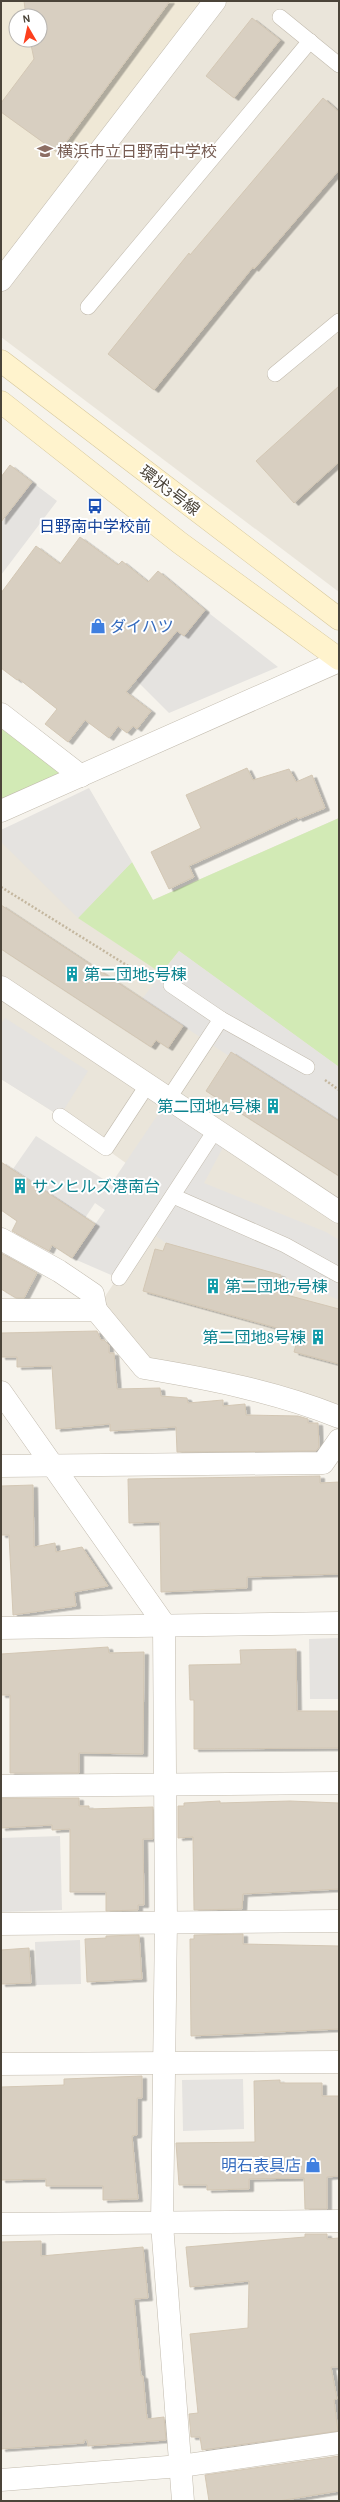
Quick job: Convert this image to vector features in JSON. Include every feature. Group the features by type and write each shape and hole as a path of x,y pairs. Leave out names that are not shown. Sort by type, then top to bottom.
{"street":[{"path":"1,280 215,1"},
{"name":"環状3号線","path":"1,361 339,619"},
{"path":"1,402 180,543 339,660 1,811"},
{"path":"1,714 81,776"},
{"path":"3,992 148,1084 339,1212"},
{"path":"1,1238 59,1271 92,1294 96,1310 144,1368 218,1380 297,1401 339,1418"},
{"path":"1,1310 96,1310"},
{"path":"1,1392 164,1624 166,1922 162,2224 184,2501"},
{"path":"1,1466 323,1463 339,1440"},
{"path":"1,1628 164,1624 339,1623"},
{"path":"1,1786 339,1783"},
{"path":"1,1924 339,1921"},
{"path":"1,2064 339,2062"},
{"path":"1,2224 162,2224 339,2221"},
{"path":"1,2480 181,2466 339,2443"}],"lane":[{"path":"280,17 339,65"},
{"path":"88,307 310,41"},
{"path":"275,374 339,322"},
{"path":"171,985 221,1019 308,1067"},
{"path":"169,1098 221,1019"},
{"path":"60,1116 106,1148 148,1084"},
{"path":"118,1278 216,1129"},
{"path":"172,1196 285,1245 339,1275"}],"path":[{"path":"1,886 152,980 171,985"}],"shaded area":[{"name":"横浜市立日野南中学校","path":"1,1 209,1 1,262"},
{"path":"215,1 339,1 339,592 1,337 1,280"},
{"path":"32,482 57,501 1,575 1,502 11,509"},
{"path":"205,610 278,667 169,713 136,680 160,616 184,636"},
{"path":"89,788 132,862 78,918 1,842 1,830"},
{"path":"91,792 153,900 339,818 339,1417 144,1368 96,1310 172,1196 60,1116 1,1079 1,830"},
{"path":"179,951 339,1067 339,1121 229,1056 142,999"},
{"path":"5,1018 88,1071 60,1116 1,1079 1,1024"},
{"path":"169,1098 228,1138 204,1183 326,1232 339,1240 339,1300 280,1275 166,1243 149,1231 118,1278 72,1258 105,1210 95,1203 85,1218 13,1169 36,1136 111,1184"},
{"path":"339,1638 339,1699 310,1699 309,1639"},
{"path":"60,1836 62,1910 1,1912 1,1838"},
{"path":"80,1940 81,1984 36,1985 35,1942"},
{"path":"243,2079 244,2129 183,2131 182,2080"}],"green space":[{"path":"1,714 81,776 1,811"},
{"path":"339,818 339,1067 179,951 161,973 78,918 132,862 153,900"}],"building":[{"path":"24,1 170,1 58,153 1,112 1,103 34,59 32,48 48,48 48,8 25,8"},
{"path":"252,18 280,40 234,98 206,76"},
{"path":"323,98 339,112 339,170 254,269 253,267 154,390 108,354 189,253 190,255"},
{"path":"339,386 339,462 294,503 256,461"},
{"path":"10,465 32,482 1,522 1,477"},
{"path":"80,537 118,565 122,561 148,582 158,571 205,610 184,636 177,631 126,692 151,711 137,729 133,726 127,733 118,726 109,738 85,720 68,742 45,724 57,709 19,679 17,680 1,668 1,593 36,546 60,564"},
{"path":"247,768 253,780 289,769 296,782 312,775 325,808 298,819 297,817 189,866 194,877 169,889 151,852 201,828 186,795"},
{"name":"第二団地5号棟","path":"1,905 183,1026 168,1048 156,1040 151,1047 1,949"},
{"name":"第二団地4号棟","path":"231,1052 339,1121 339,1176 206,1091"},
{"name":"サンヒルズ港南台","path":"1,1162 95,1224 72,1258 52,1245 49,1251 12,1231 17,1221 1,1210"},
{"name":"第二団地7号棟","path":"166,1243 281,1275 278,1285 285,1287 283,1294 339,1309 339,1364 294,1352 299,1334 143,1291 155,1249 163,1251"},
{"path":"1,1253 37,1273 24,1298 16,1298 1,1289"},
{"path":"97,1331 101,1340 104,1340 109,1345 109,1353 114,1353 117,1389 160,1388 161,1396 187,1398 188,1403 223,1400 223,1406 245,1404 246,1415 298,1416 308,1419 308,1423 318,1423 319,1447 316,1451 177,1452 176,1427 110,1431 110,1424 56,1429 52,1366 17,1367 17,1357 1,1357 1,1333"},
{"path":"320,1476 320,1483 339,1482 339,1574 247,1577 247,1588 161,1592 160,1522 129,1523 128,1479"},
{"path":"33,1485 34,1547 55,1543 56,1552 82,1547 108,1586 74,1592 76,1606 13,1615 9,1535 1,1535 1,1486"},
{"path":"108,1647 109,1653 144,1652 143,1754 79,1753 79,1773 10,1773 10,1695 1,1695 1,1654"},
{"path":"296,1649 297,1711 339,1711 339,1748 194,1749 194,1700 190,1700 189,1665 241,1664 240,1650"},
{"path":"1,1798 79,1798 79,1806 89,1806 89,1809 153,1807 153,1839 143,1839 144,1905 138,1905 138,1910 106,1911 106,1892 70,1892 70,1829 52,1830 52,1825 1,1828"},
{"path":"220,1801 220,1803 290,1801 339,1803 339,1889 243,1894 242,1909 194,1910 193,1837 178,1838 178,1806 184,1806 184,1803"},
{"path":"243,1934 243,1944 339,1946 339,2029 191,2036 190,1939 194,1939 194,1935"},
{"path":"139,1935 142,1979 87,1982 85,1939 106,1938 106,1936"},
{"path":"29,1948 31,1983 1,1984 1,1950"},
{"path":"142,2076 142,2098 137,2098 137,2135 132,2136 138,2199 103,2200 103,2186 46,2186 46,2179 1,2180 1,2087 64,2085 64,2079"},
{"path":"280,2080 280,2083 322,2083 322,2096 339,2096 339,2176 327,2177 327,2209 305,2209 304,2178 249,2179 249,2189 207,2190 207,2185 179,2185 176,2143 255,2142 254,2081"},
{"path":"305,2234 327,2234 327,2239 339,2238 339,2367 331,2367 337,2399 334,2400 338,2431 202,2450 200,2437 191,2437 189,2414 198,2413 190,2334 248,2328 249,2281 190,2287 186,2247 305,2237"},
{"path":"41,2241 41,2256 143,2247 148,2298 134,2299 141,2376 143,2376 147,2419 164,2417 166,2440 88,2446 87,2440 84,2440 84,2443 1,2449 1,2242"},
{"path":"339,2456 339,2491 279,2501 209,2501 205,2475"}],"place":[{"name":"横浜市立日野南中学校","path":"45,151"},
{"name":"日野南中学校前","path":"95,506"},
{"name":"ダイハツ","path":"98,626"},
{"name":"第二団地5号棟","path":"72,974"},
{"name":"第二団地4号棟","path":"273,1106"},
{"name":"サンヒルズ港南台","path":"20,1186"},
{"name":"第二団地7号棟","path":"213,1286"},
{"name":"第二団地8号棟","path":"318,1337"},
{"name":"明石表具店","path":"313,2165"}]}
